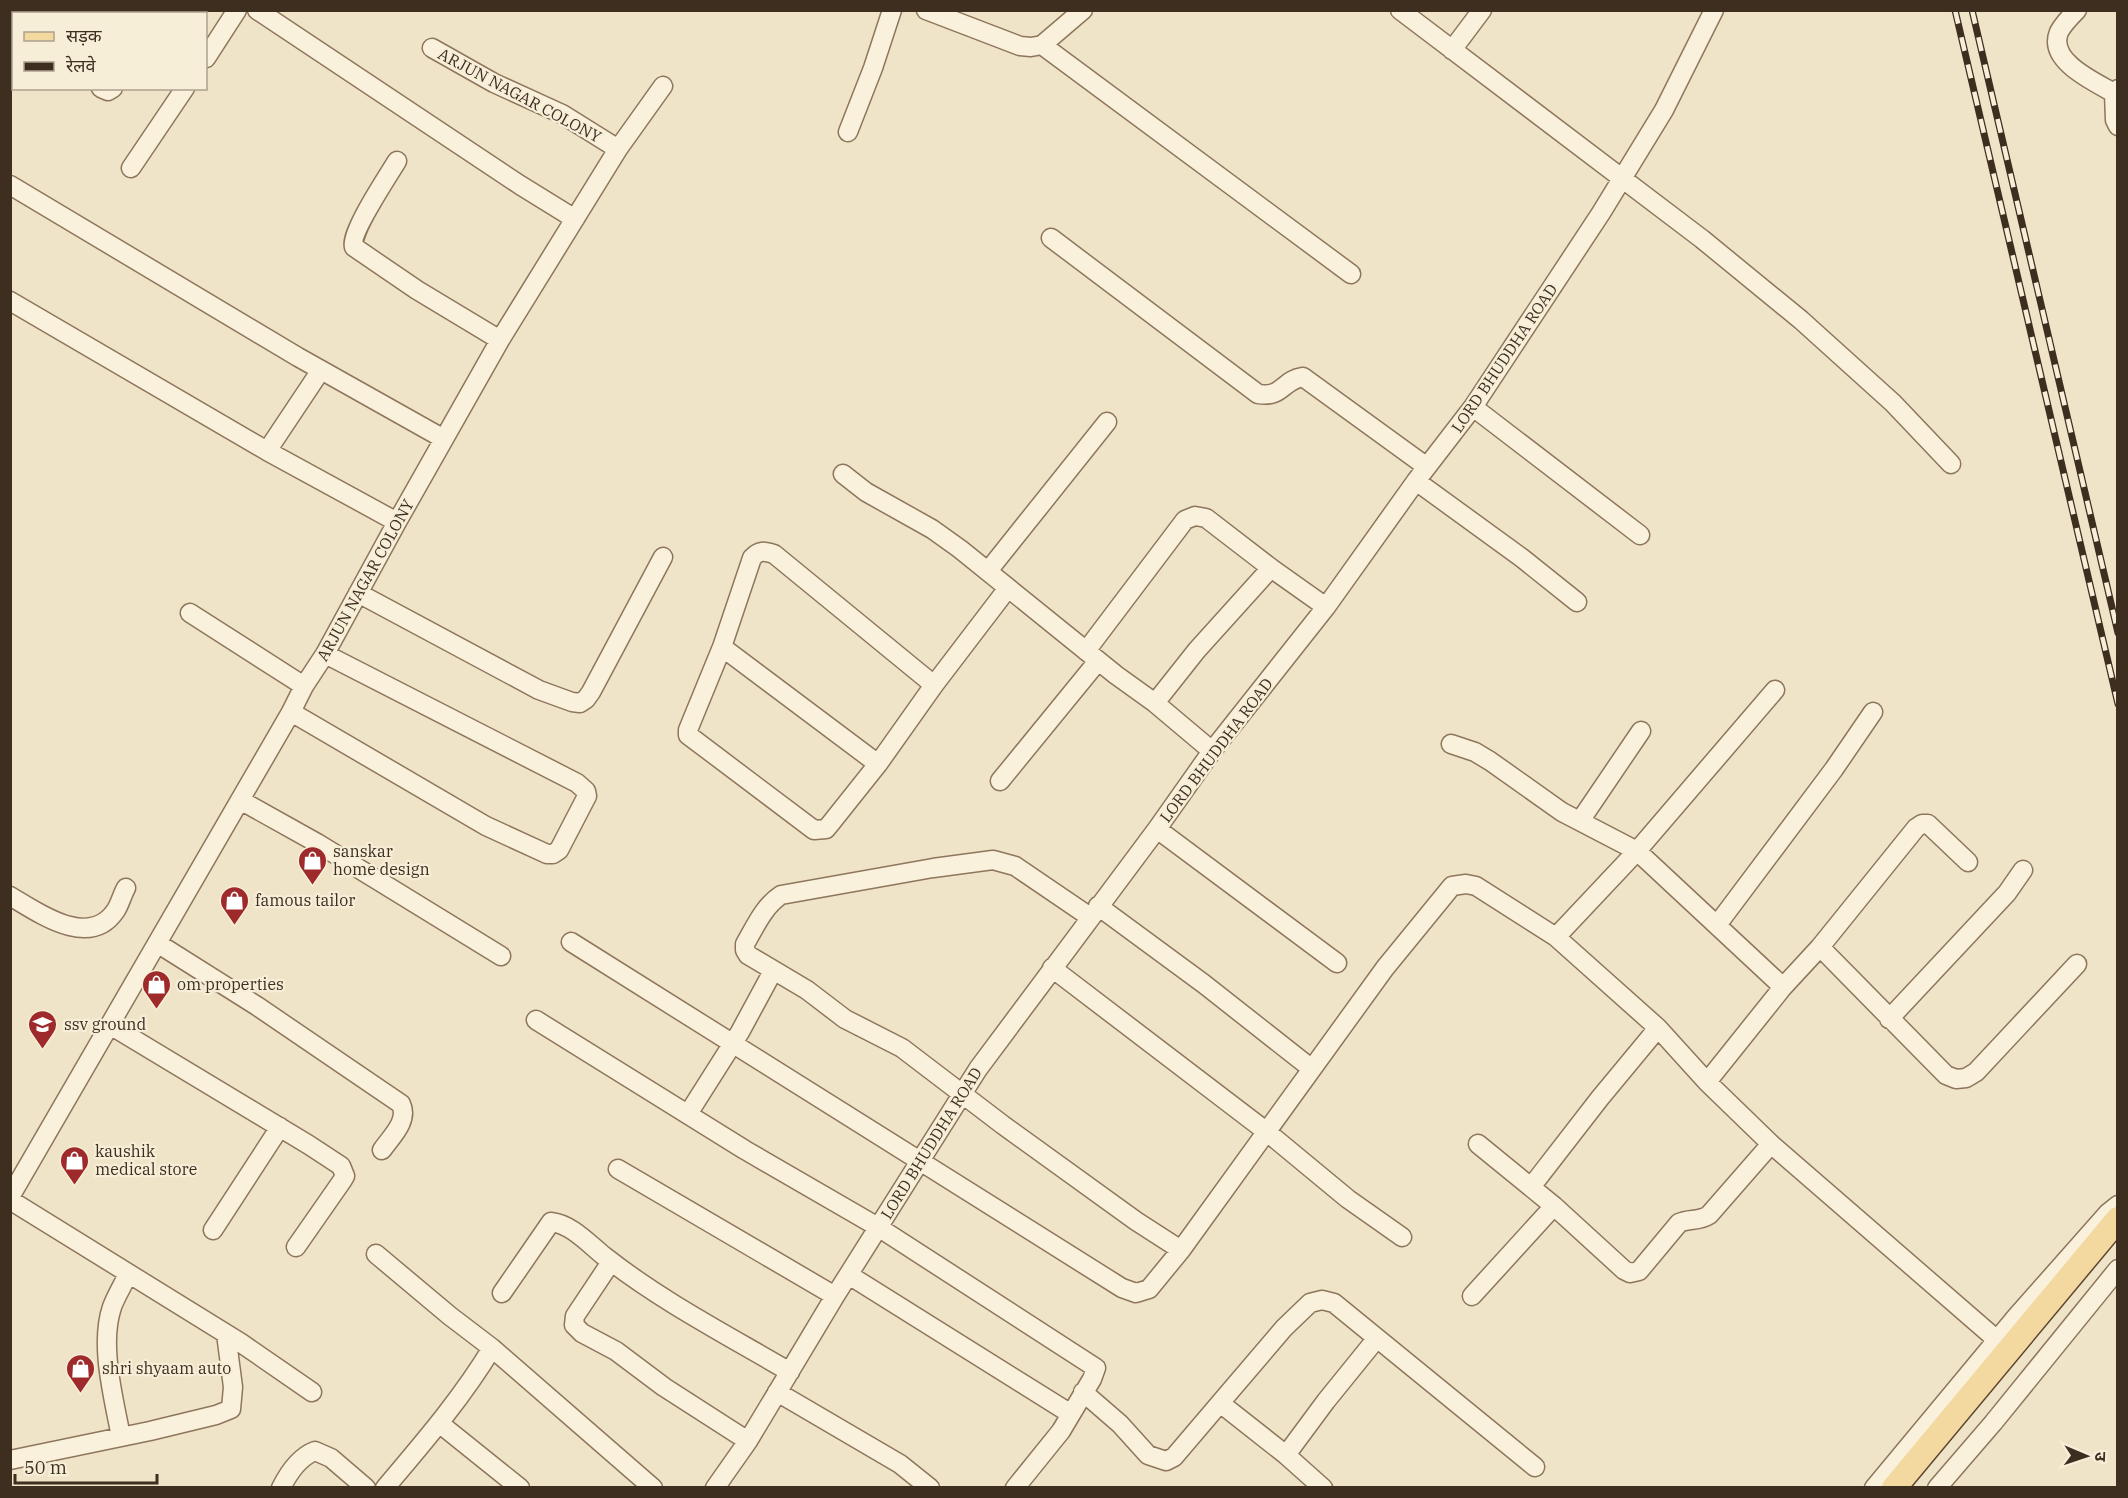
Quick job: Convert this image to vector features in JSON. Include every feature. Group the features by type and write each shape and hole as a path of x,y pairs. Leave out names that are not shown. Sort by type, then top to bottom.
{"main road":[{"path":"1894,1488 2118,1219"}],"street":[{"path":"207,56 237,10"},
{"path":"257,10 575,219"},
{"path":"926,10 1020,46 1030,47 1042,45 1083,10"},
{"path":"1400,10 1702,239 1801,321 1893,403 1952,464"},
{"path":"1452,50 1482,10"},
{"name":"LORD BHUDDHA ROAD","path":"715,1488 748,1441 835,1296 978,1069 1157,829 1212,751 1326,607 1473,407 1622,179 1664,110 1714,10"},
{"path":"2054,10 2062,58 2082,76 2116,91 2115,120 2118,126"},
{"path":"2058,34 2077,10"},
{"path":"848,132 873,68 891,11"},
{"path":"1042,45 1351,274"},
{"name":"ARJUN NAGAR COLONY","path":"10,1198 304,686 325,654 501,340 618,148 562,114 494,83 432,48"},
{"path":"618,148 663,86"},
{"path":"131,168 184,90"},
{"path":"397,161 358,227 352,241 354,248 417,290 501,340"},
{"path":"10,186 321,370 444,439"},
{"path":"1051,238 1258,394 1268,396 1292,379 1303,377 1577,602"},
{"path":"10,301 267,450 397,522"},
{"path":"267,450 321,370"},
{"path":"1473,407 1640,535"},
{"path":"988,571 1107,422"},
{"path":"843,474 866,492 932,530 988,571 1212,751"},
{"path":"1000,781 1092,656 1185,520 1190,517 1206,518 1326,607"},
{"path":"934,685 781,559 765,551 757,552 752,558 722,647 688,730 688,735 810,828 819,831 826,829 878,764 934,685 1008,588"},
{"path":"358,593 539,690 580,703 591,692 663,557"},
{"path":"1155,703 1197,651 1271,568"},
{"path":"190,613 304,686"},
{"path":"722,647 878,764"},
{"path":"291,712 486,826 547,854 560,850 587,796 586,791 577,783 325,654"},
{"path":"1556,937 1637,851 1774,690"},
{"path":"1717,926 1834,769 1873,712"},
{"path":"1580,821 1641,731"},
{"path":"1451,744 1475,752 1562,812 1637,851 1783,987"},
{"path":"240,800 317,843 501,956"},
{"path":"1707,1082 1916,828 1922,824 1928,824 1968,862"},
{"path":"1157,829 1337,963"},
{"path":"1181,1250 1136,1221 1003,1125 902,1048 845,1019 823,1000 748,955 745,944 773,901 781,895 909,872 993,860 1002,861 1025,872 1168,957 1312,1069"},
{"path":"1889,1019 2000,901 2024,870"},
{"path":"571,942 1122,1288 1136,1293 1149,1289 1181,1250 1385,968 1452,886 1466,884 1476,886 1556,937 1658,1028 1707,1082 1771,1144 1997,1340"},
{"path":"10,896 70,928 92,928 105,921 115,911 126,888"},
{"path":"157,943 257,1006 400,1104 404,1112 403,1120 382,1150"},
{"path":"1820,947 1946,1076 1956,1079 1966,1078 1976,1072 2078,964"},
{"path":"1052,968 1267,1132 1348,1199 1402,1237"},
{"path":"688,1114 732,1044 773,971"},
{"path":"536,1020 745,1150 878,1227 1094,1366 1096,1371 1061,1431 1015,1488"},
{"path":"110,1025 341,1166 345,1176 296,1247"},
{"path":"1531,1187 1593,1106 1658,1028"},
{"path":"213,1230 280,1127"},
{"path":"1478,1144 1554,1206 1624,1270 1635,1272 1680,1223 1700,1220 1709,1215 1771,1144"},
{"path":"618,1169 835,1296"},
{"path":"10,1198 226,1334 312,1392"},
{"path":"1874,1488 1997,1340 2108,1213 2118,1205"},
{"path":"1472,1296 1554,1206"},
{"path":"502,1293 551,1222 559,1222 612,1262 677,1306 790,1372"},
{"path":"376,1254 492,1348 653,1488"},
{"path":"612,1262 575,1316 577,1329 616,1351 664,1386 748,1441"},
{"path":"1937,1488 2118,1269"},
{"path":"121,1437 110,1377 108,1335 112,1308 128,1274"},
{"path":"849,1275 1071,1414"},
{"path":"1083,1392 1120,1424 1148,1455 1170,1461 1284,1328 1310,1303 1322,1300 1334,1303 1535,1467"},
{"path":"10,1460 121,1437 216,1415 231,1409 233,1387 226,1334"},
{"path":"1286,1455 1377,1338"},
{"path":"385,1488 479,1371 492,1348"},
{"path":"777,1392 900,1464 930,1488"},
{"path":"1220,1403 1286,1455 1323,1488"},
{"path":"439,1423 520,1488"},
{"path":"281,1488 287,1476 303,1457 315,1451 331,1458 366,1488"}],"railway":[{"path":"1955,10 2118,704"},
{"path":"1972,10 2118,633"}],"place":[{"name":"sanskar home design","path":"312,886"},
{"name":"famous tailor","path":"234,926"},
{"name":"om properties","path":"156,1010"},
{"name":"ssv ground","path":"43,1050"},
{"name":"kaushik medical store","path":"74,1186"},
{"name":"shri shyaam auto","path":"81,1394"}]}
